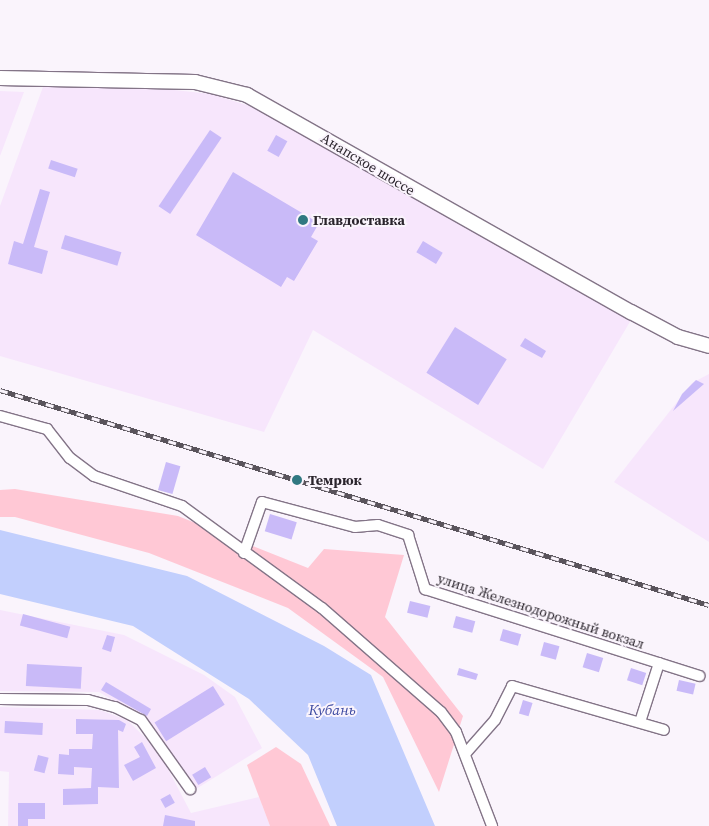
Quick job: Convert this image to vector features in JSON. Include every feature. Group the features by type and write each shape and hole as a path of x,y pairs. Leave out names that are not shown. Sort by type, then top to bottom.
{"street":[{"name":"Анапское шоссе","path":"0,78 195,82 247,94 631,312 678,337 709,346"},
{"path":"0,416 48,429 70,458 94,476 182,506 244,554 322,608 407,680 441,712 465,754 492,826"},
{"name":"улица Железнодорожный вокзал","path":"244,554 262,502 355,527 378,525 408,535 424,589 700,676"},
{"path":"640,722 659,663"},
{"path":"465,754 495,720 512,686 664,730"},
{"path":"0,699 88,700 115,707 141,720 190,788"}],"shaded area":[{"path":"44,84 165,89 211,94 253,107 631,320 543,469 313,330 264,432 0,356 0,206"},
{"path":"0,91 24,92 0,156"},
{"path":"709,374 709,542 614,482 692,383"},
{"path":"15,489 178,516 308,568 324,549 404,555 385,617 463,716 439,792 383,677 288,608 149,553 15,517 0,517 0,490"},
{"path":"0,610 124,635 204,675 235,697 262,748 196,789 145,719 99,692 0,691"},
{"path":"0,707 100,710 127,720 158,750 191,813 259,797 270,826 8,826 9,772 0,771"},
{"path":"276,747 301,764 330,826 270,826 247,765"}],"water":[{"name":"Кубань","path":"0,530 187,576 324,646 371,675 435,826 337,826 308,755 249,699 133,626 0,594"}],"building":[{"path":"210,130 222,138 170,214 159,206"},
{"path":"276,135 287,141 279,157 267,151"},
{"path":"51,160 78,169 75,177 48,169"},
{"path":"233,172 319,223 311,237 318,241 294,281 287,277 281,287 196,235"},
{"path":"40,189 50,192 34,247 48,251 42,274 8,264 14,241 23,244"},
{"path":"65,235 121,252 117,266 61,248"},
{"path":"423,241 443,253 436,264 416,252"},
{"path":"455,327 507,359 478,405 426,373"},
{"path":"525,338 546,351 542,358 520,346"},
{"path":"696,380 704,384 673,411 682,394"},
{"path":"166,462 180,466 172,494 158,490"},
{"path":"270,514 297,522 292,539 265,531"},
{"path":"410,601 430,606 427,618 407,613"},
{"path":"23,614 70,627 67,638 20,626"},
{"path":"456,616 475,621 472,633 453,628"},
{"path":"503,629 521,634 518,646 500,641"},
{"path":"107,635 115,637 111,652 102,649"},
{"path":"544,642 559,646 556,660 540,656"},
{"path":"587,653 603,658 599,672 583,667"},
{"path":"27,664 82,667 81,689 26,686"},
{"path":"459,668 478,674 476,680 457,675"},
{"path":"631,668 646,673 642,685 627,680"},
{"path":"679,680 696,684 693,695 677,691"},
{"path":"106,682 151,709 147,716 101,690"},
{"path":"213,686 225,705 166,741 154,723"},
{"path":"523,700 533,703 528,716 519,713"},
{"path":"76,719 119,720 126,724 123,732 118,730 119,788 98,787 98,804 63,805 63,789 91,788 92,768 74,767 74,775 58,774 59,754 69,755 69,749 92,749 93,734 76,734"},
{"path":"5,721 43,723 42,735 4,733"},
{"path":"142,742 156,768 133,781 124,765 140,757 134,747"},
{"path":"38,755 49,758 44,773 34,770"},
{"path":"205,767 211,777 198,785 192,775"},
{"path":"170,794 175,803 165,808 160,799"},
{"path":"18,803 45,803 45,819 28,819 28,826 18,826"},
{"path":"165,815 195,821 195,826 163,826"}],"railway":[{"path":"0,390 709,605"}],"place":[{"name":"Главдоставка","path":"303,220"},
{"name":"Темрюк","path":"297,480"}]}
